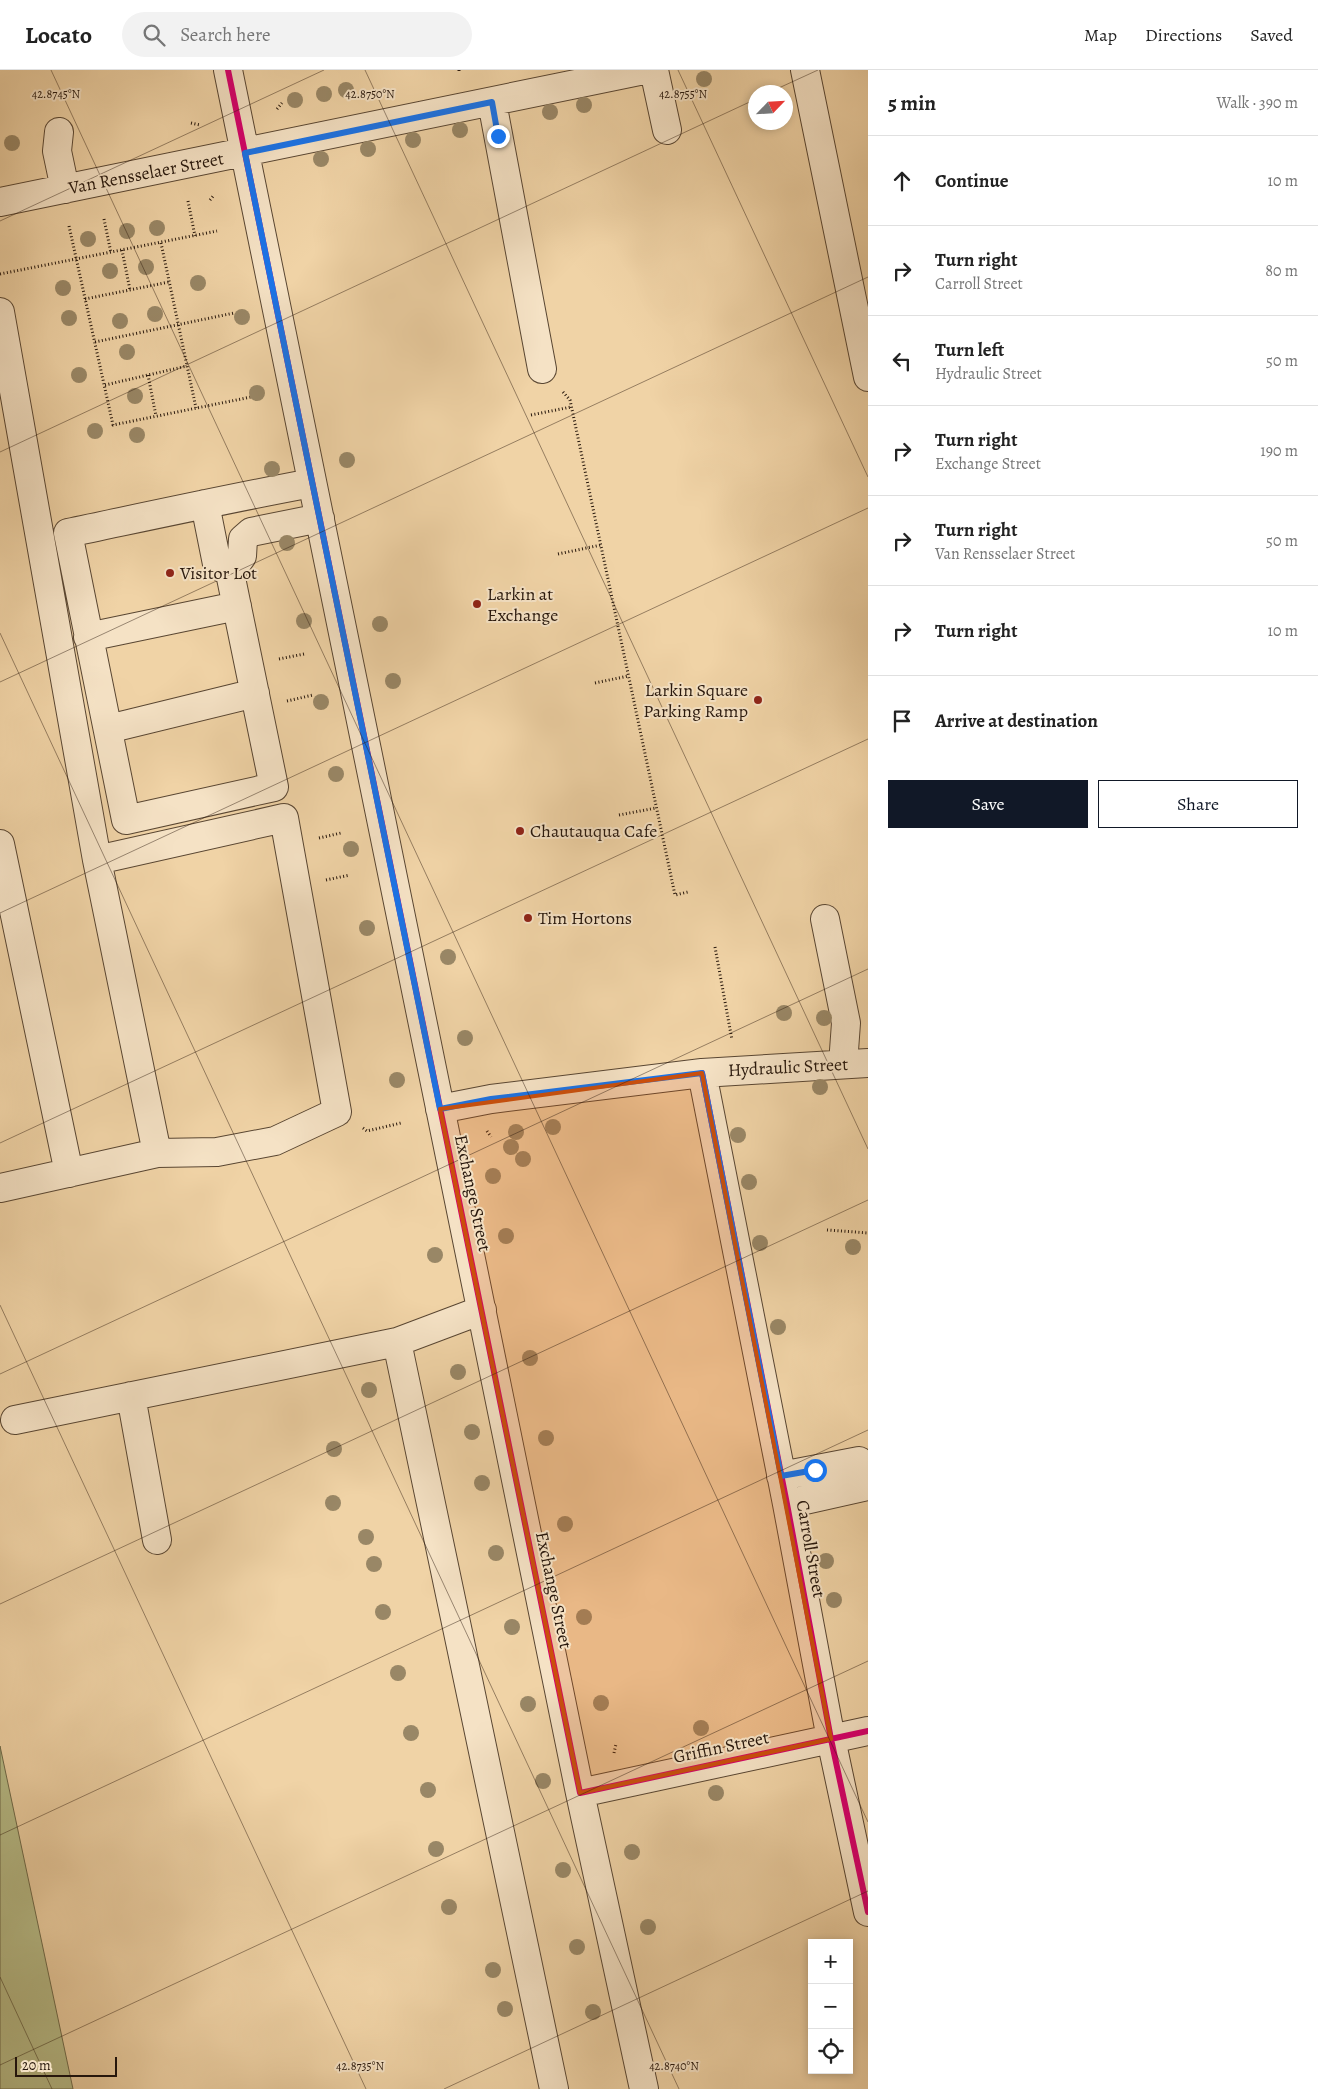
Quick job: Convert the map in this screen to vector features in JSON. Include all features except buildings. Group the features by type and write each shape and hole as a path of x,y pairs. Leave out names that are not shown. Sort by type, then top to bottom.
{"street":[{"name":"Exchange Street","path":"228,70 580,1793 644,2089"},
{"name":"Van Rensselaer Street","path":"0,202 644,70"},
{"path":"654,70 667,130"},
{"path":"805,70 868,376"},
{"path":"492,102 542,369"},
{"path":"58,132 56,151 65,189"},
{"path":"0,312 98,860 157,1154"},
{"path":"205,504 217,564 230,574 274,787 126,820 68,533 205,504 312,482"},
{"path":"230,574 242,556 243,539 251,532 320,518"},
{"path":"88,637 237,606"},
{"path":"108,729 254,693"},
{"path":"0,1188 157,1154 217,1152 275,1141 337,1112 284,818 98,860"},
{"path":"0,844 69,1173"},
{"path":"825,919 856,1063"},
{"name":"Hydraulic Street","path":"440,1109 491,1099 702,1073 856,1063"},
{"name":"Carroll Street","path":"702,1073 831,1739 868,1912"},
{"path":"15,1420 397,1342 482,1310"},
{"path":"397,1342 554,2089"},
{"path":"130,1396 158,1540"},
{"path":"781,1476 859,1462 868,1467"},
{"path":"787,1504 868,1486"},
{"name":"Griffin Street","path":"580,1793 868,1731"}],"path":[{"path":"277,109 282,104"},
{"path":"191,123 200,125"},
{"path":"210,200 214,195"},
{"path":"188,202 195,236"},
{"path":"104,219 111,253"},
{"path":"69,226 114,426 251,397"},
{"path":"0,274 217,231"},
{"path":"161,243 196,408"},
{"path":"122,250 130,290"},
{"path":"85,299 169,282"},
{"path":"95,342 234,313"},
{"path":"105,385 187,366"},
{"path":"148,375 156,416"},
{"path":"570,400 675,895 688,892"},
{"path":"531,415 572,407"},
{"path":"558,554 601,545"},
{"path":"269,661 304,654"},
{"path":"595,683 628,676"},
{"path":"285,701 313,695"},
{"path":"619,815 656,808"},
{"path":"335,834 341,833"},
{"path":"344,876 350,875"},
{"path":"715,947 732,1039"},
{"path":"367,1131 401,1123"},
{"path":"827,1230 868,1233"},
{"path":"614,1754 616,1744"}],"highlighted area":[{"path":"702,1073 831,1739 580,1793 440,1109"}],"green space":[{"path":"0,1746 73,2089 0,2089"}],"cycle path":[{"path":"228,70 580,1793 868,1731"},
{"path":"702,1073 831,1739 868,1912"}],"place":[{"name":"Visitor Lot","path":"170,573"},
{"name":"Larkin at Exchange","path":"477,604"},
{"name":"Larkin Square Parking Ramp","path":"758,700"},
{"name":"Chautauqua Cafe","path":"520,831"},
{"name":"Tim Hortons","path":"528,918"}],"route":[{"path":"498,136 492,102 245,153 440,1109 491,1099 702,1073 781,1476 815,1470"}]}
